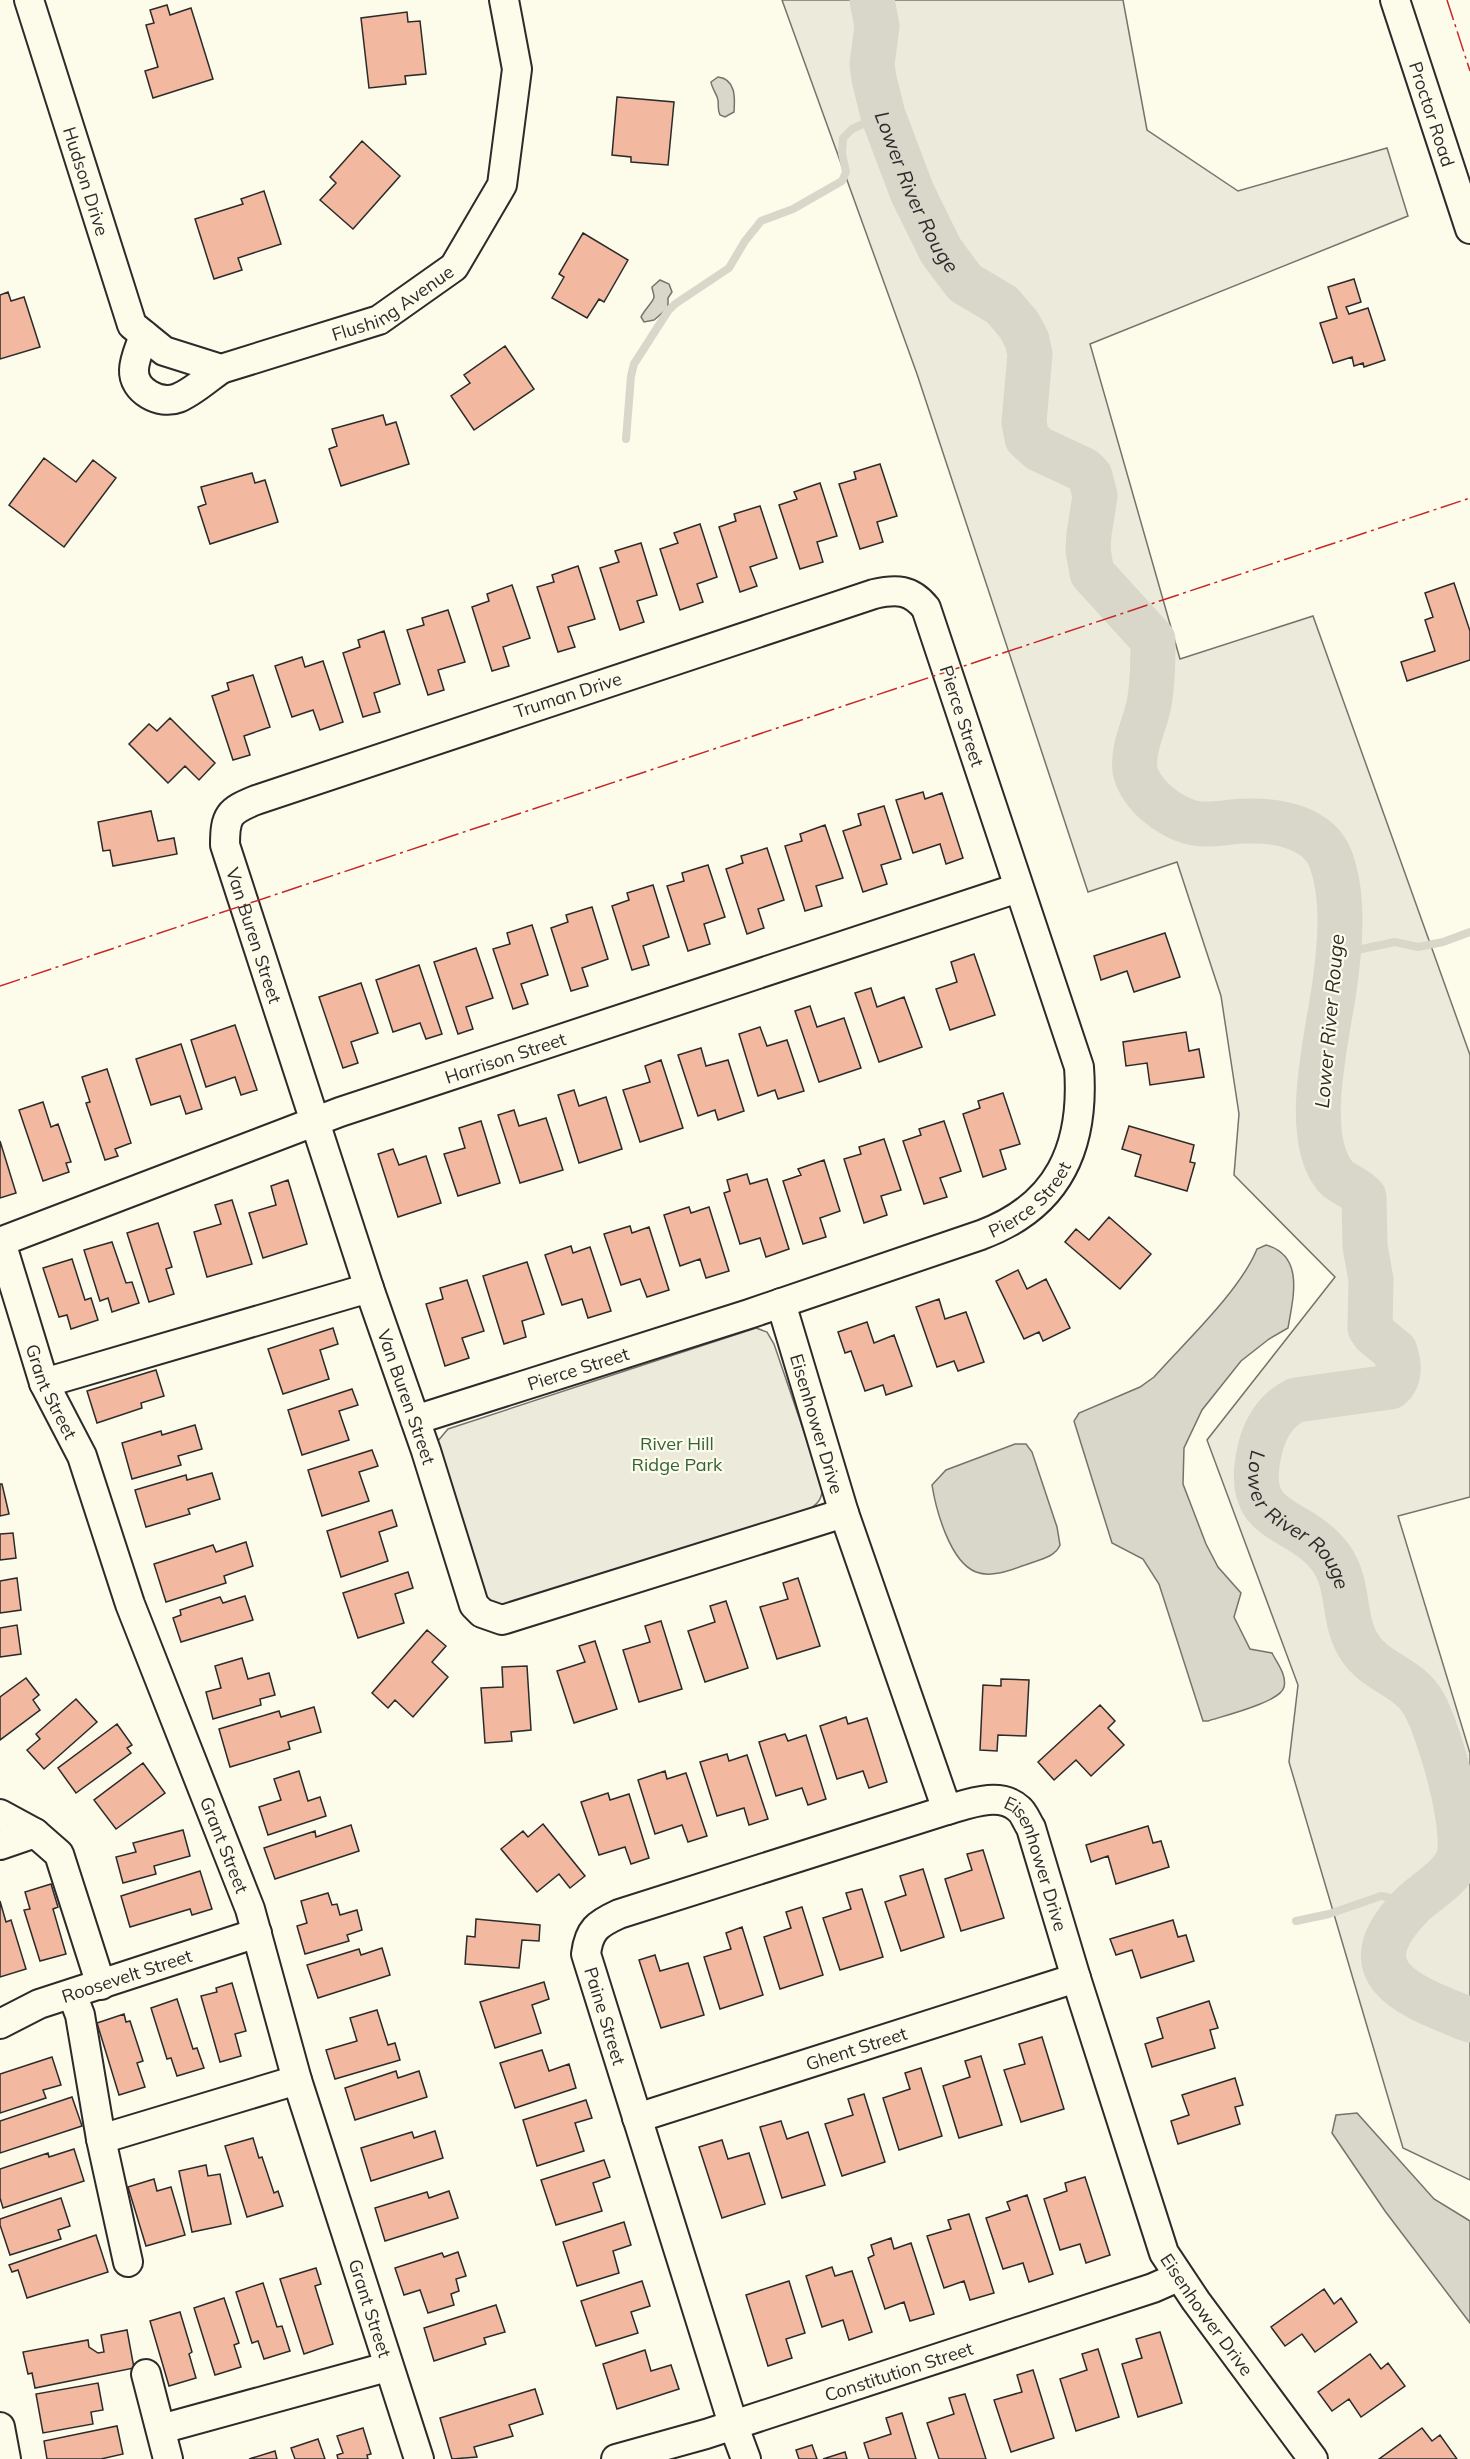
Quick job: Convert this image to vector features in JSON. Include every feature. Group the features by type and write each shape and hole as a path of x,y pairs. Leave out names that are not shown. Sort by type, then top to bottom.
{"street":[{"name":"Hudson Drive","path":"29,0 132,325 154,343"},
{"name":"Flushing Avenue","path":"154,343 134,370 136,383 147,394 158,398 177,398 221,369 379,320 454,267 502,185 517,69 504,0"},
{"name":"Proctor Road","path":"1395,0 1470,229"},
{"path":"154,343 221,369"},
{"name":"Truman Drive","path":"229,816 236,808 256,800 874,594 900,589 911,594"},
{"name":"Pierce Street","path":"415,1420 781,1304 995,1230 1030,1207 1056,1179 1073,1147 1079,1126 1081,1108 1079,1067 926,608 911,594"},
{"name":"Van Buren Street","path":"229,816 225,824 225,845 474,1605 482,1613 502,1620 844,1513"},
{"name":"Harrison Street","path":"1,1242 315,1122 1018,888"},
{"name":"Grant Street","path":"1,1242 44,1383 82,1456 130,1604 250,1909 297,2080 418,2459"},
{"path":"44,1383 369,1288"},
{"name":"Eisenhower Drive","path":"781,1304 844,1513 947,1810 973,1802 1000,1799 1018,1808 1031,1828 1076,1978 1164,2253 1178,2277 1313,2459"},
{"name":"Paine Street","path":"746,2459 733,2424 586,1954 588,1937 601,1922 619,1914 947,1810"},
{"path":"0,1814 35,1833 60,1854 100,1985"},
{"path":"0,1845 35,1833"},
{"name":"Roosevelt Street","path":"0,2024 39,2004 257,1933"},
{"name":"Ghent Street","path":"637,2118 1076,1978"},
{"path":"72,1994 80,2015 101,2139 128,2262"},
{"path":"101,2139 297,2080"},
{"name":"Constitution Street","path":"616,2459 733,2424 1153,2288 1178,2277"},
{"path":"161,2429 387,2367"},
{"path":"147,2374 168,2459"},
{"path":"0,2427 6,2459"}],"green space":[{"path":"782,0 1123,0 1147,130 1238,191 1387,148 1408,216 1090,344 1180,659 1313,616 1470,1055 1470,1497 1398,1516 1470,1753 1470,2180 1403,2148 1289,1762 1298,1685 1207,1440 1335,1277 1234,1175 1239,1114 1221,996 1177,862 1088,892 917,374"},
{"name":"River Hill Ridge Park","path":"756,1328 767,1332 774,1344 821,1482 821,1497 813,1507 804,1512 500,1607 484,1600 437,1442 448,1429"}],"shaded area":[{"path":"718,77 728,81 734,95 734,112 725,117 719,113 717,98 711,82"},
{"path":"660,280 669,284 672,292 668,298 668,308 654,320 644,322 641,317 654,297 652,287"},
{"path":"1266,1245 1278,1250 1287,1258 1294,1279 1288,1328 1269,1339 1241,1361 1202,1410 1184,1448 1183,1484 1206,1544 1218,1567 1241,1593 1234,1617 1250,1649 1272,1653 1285,1683 1280,1693 1263,1703 1226,1716 1203,1721 1159,1584 1143,1559 1112,1543 1074,1421 1079,1413 1140,1387 1154,1377 1225,1299 1249,1265 1257,1249"},
{"path":"1015,1444 1026,1444 1032,1452 1057,1527 1060,1545 1050,1556 1040,1560 1001,1573 982,1574 967,1566 952,1547 941,1521 932,1485 946,1470"},
{"path":"1357,2113 1434,2199 1470,2221 1470,2323 1385,2211 1332,2133 1336,2115"}],"building":[{"path":"167,5 170,15 191,8 213,79 153,98 145,71 158,67 146,25 154,23 150,10"},
{"path":"407,12 408,22 420,21 426,74 405,76 406,84 369,88 361,18"},
{"path":"617,97 674,102 668,165 631,162 631,157 612,155"},
{"path":"362,141 400,176 353,229 320,200 336,183 330,177"},
{"path":"264,191 281,244 238,258 242,270 214,279 195,219 243,204 241,199"},
{"path":"583,233 628,260 604,302 599,299 587,318 552,298 564,277 559,274"},
{"path":"1354,279 1361,302 1346,307 1349,314 1368,308 1385,360 1364,367 1363,363 1354,366 1352,357 1333,363 1320,323 1337,318 1328,287"},
{"path":"8,292 11,301 24,297 40,347 0,359 0,295"},
{"path":"505,346 534,389 474,430 451,396 470,383 464,375"},
{"path":"383,415 386,425 396,422 409,464 341,486 329,449 337,446 332,429"},
{"path":"44,458 76,482 93,460 116,478 64,547 9,505"},
{"path":"880,464 897,516 877,522 883,542 860,549 839,484 856,479 854,472"},
{"path":"252,473 255,483 265,480 278,522 210,544 198,507 206,504 201,487"},
{"path":"820,483 837,536 817,542 823,562 800,569 779,505 797,499 794,492"},
{"path":"760,506 777,558 750,567 757,586 740,592 719,527 736,521 734,514"},
{"path":"700,524 717,577 697,584 703,602 680,610 660,549 678,543 674,533"},
{"path":"641,543 657,595 637,601 644,622 620,630 600,568 619,562 615,551"},
{"path":"578,566 595,619 568,627 575,647 558,652 537,587 554,582 552,575"},
{"path":"1454,583 1470,631 1470,660 1407,681 1401,662 1435,651 1425,620 1433,617 1425,593"},
{"path":"512,585 530,638 503,647 509,666 492,671 472,607 489,601 487,594"},
{"path":"448,610 465,662 438,670 444,690 428,695 407,630 424,625 422,618"},
{"path":"384,631 400,684 374,693 380,712 363,717 343,653 360,647 358,640"},
{"path":"302,657 305,667 323,661 343,722 320,730 313,710 292,717 275,666"},
{"path":"253,675 270,727 244,736 250,755 233,760 212,696 229,690 227,683"},
{"path":"170,718 215,763 199,780 185,766 168,783 129,744 149,724 157,731"},
{"path":"923,792 925,799 942,793 963,858 946,864 940,844 913,853 896,800"},
{"path":"884,806 901,859 881,865 887,884 863,892 843,831 861,825 858,814"},
{"path":"151,811 158,841 174,838 177,854 113,866 110,850 103,851 98,822"},
{"path":"825,825 843,878 816,886 822,906 805,911 785,846 802,841 800,834"},
{"path":"767,848 784,900 758,909 764,928 747,934 726,869 743,863 741,856"},
{"path":"708,865 725,917 704,924 710,944 688,951 667,886 684,881 682,873"},
{"path":"653,885 669,937 643,946 649,965 632,970 612,906 629,900 627,893"},
{"path":"592,907 608,959 582,968 588,986 571,991 551,928 568,922 566,915"},
{"path":"532,925 548,975 521,984 528,1004 513,1009 493,949 510,944 507,933"},
{"path":"1165,933 1180,977 1134,992 1127,971 1101,980 1094,956"},
{"path":"476,948 493,998 466,1007 473,1029 458,1034 434,962"},
{"path":"974,954 995,1015 950,1030 936,989 957,982 951,962"},
{"path":"419,965 442,1034 426,1039 420,1023 393,1032 376,980"},
{"path":"361,983 378,1033 351,1042 358,1063 343,1068 319,997"},
{"path":"871,988 877,1007 904,997 922,1047 879,1062 855,993"},
{"path":"810,1006 817,1027 844,1018 861,1068 819,1082 795,1011"},
{"path":"235,1025 257,1090 241,1095 235,1077 206,1087 191,1040"},
{"path":"760,1027 767,1046 787,1040 804,1091 778,1099 775,1090 758,1096 739,1034"},
{"path":"1186,1032 1189,1051 1199,1049 1204,1077 1150,1085 1147,1063 1126,1066 1123,1042"},
{"path":"181,1044 202,1109 186,1114 180,1096 151,1105 136,1059"},
{"path":"701,1048 706,1066 728,1060 744,1111 718,1120 715,1110 698,1116 678,1055"},
{"path":"661,1060 683,1128 640,1142 623,1090 650,1082 645,1066"},
{"path":"107,1069 131,1143 115,1149 118,1156 105,1160 86,1103 90,1102 82,1077"},
{"path":"574,1090 579,1106 606,1097 622,1149 579,1163 558,1095"},
{"path":"1003,1093 1020,1144 1000,1150 1006,1169 983,1177 963,1114 980,1108 978,1101"},
{"path":"43,1102 51,1127 58,1124 71,1162 66,1163 69,1172 43,1181 19,1110"},
{"path":"514,1110 519,1126 546,1118 563,1170 520,1183 498,1115"},
{"path":"481,1121 500,1183 458,1196 444,1154 465,1148 459,1128"},
{"path":"944,1121 961,1171 940,1178 947,1197 924,1204 903,1141 921,1135 919,1129"},
{"path":"1129,1126 1194,1145 1190,1162 1195,1163 1187,1191 1135,1176 1141,1155 1122,1149"},
{"path":"884,1139 901,1190 881,1196 887,1215 864,1223 844,1159 861,1154 859,1147"},
{"path":"0,1141 16,1193 0,1198"},
{"path":"393,1149 399,1165 426,1156 441,1203 398,1217 378,1154"},
{"path":"824,1160 840,1211 820,1218 826,1237 803,1244 783,1181 801,1175 798,1169"},
{"path":"747,1174 750,1184 767,1179 789,1249 766,1257 760,1238 740,1244 724,1193 730,1191 727,1180"},
{"path":"288,1180 307,1244 263,1258 249,1213 276,1205 271,1186"},
{"path":"232,1200 252,1264 207,1277 194,1232 221,1224 215,1205"},
{"path":"689,1207 691,1213 709,1207 729,1271 706,1278 700,1259 680,1266 664,1215"},
{"path":"1109,1217 1151,1254 1120,1289 1065,1242 1076,1229 1089,1240"},
{"path":"158,1223 172,1267 166,1269 174,1294 149,1302 127,1233"},
{"path":"630,1226 632,1233 649,1227 669,1290 647,1297 640,1279 621,1285 604,1234"},
{"path":"112,1242 126,1283 132,1282 139,1303 112,1312 108,1298 100,1301 84,1250"},
{"path":"571,1246 573,1253 590,1247 611,1311 588,1318 582,1299 562,1305 545,1255"},
{"path":"72,1259 85,1300 91,1298 98,1320 71,1329 67,1315 59,1317 43,1268"},
{"path":"527,1262 544,1314 522,1321 526,1337 504,1344 483,1276"},
{"path":"1018,1270 1027,1289 1046,1279 1070,1328 1043,1341 1039,1332 1024,1339 996,1281"},
{"path":"467,1280 484,1331 462,1338 469,1358 445,1366 426,1304 443,1299 440,1288"},
{"path":"939,1299 945,1319 966,1312 984,1362 958,1371 954,1361 937,1367 916,1307"},
{"path":"867,1322 874,1343 894,1335 912,1386 886,1395 883,1385 865,1391 851,1351 845,1353 838,1332"},
{"path":"333,1328 338,1344 320,1350 329,1379 283,1394 268,1349"},
{"path":"156,1370 164,1396 141,1403 142,1408 97,1423 87,1391"},
{"path":"352,1389 358,1405 339,1411 349,1440 302,1455 288,1410"},
{"path":"195,1425 202,1449 178,1456 181,1465 132,1479 122,1443 161,1431 162,1435"},
{"path":"372,1450 378,1466 359,1472 369,1501 322,1516 308,1470"},
{"path":"212,1473 220,1499 188,1509 190,1514 146,1527 135,1490 186,1475 187,1480"},
{"path":"0,1484 2,1484 9,1514 0,1516"},
{"path":"392,1510 397,1526 379,1532 388,1561 341,1577 327,1531"},
{"path":"13,1533 16,1558 0,1560 0,1534"},
{"path":"246,1542 253,1566 224,1576 226,1583 166,1602 154,1564 213,1545 216,1552"},
{"path":"408,1572 413,1588 395,1594 404,1623 358,1638 343,1593"},
{"path":"17,1578 21,1610 0,1613 0,1581"},
{"path":"798,1578 820,1646 777,1659 760,1607 788,1599 783,1583"},
{"path":"245,1596 253,1620 181,1642 173,1618 181,1615 180,1610 220,1597 223,1603"},
{"path":"726,1601 748,1668 705,1682 688,1631 715,1622 710,1606"},
{"path":"661,1621 682,1689 639,1702 623,1650 650,1642 645,1626"},
{"path":"17,1625 21,1654 0,1657 0,1628"},
{"path":"427,1630 446,1646 432,1662 448,1677 413,1717 395,1700 388,1708 372,1693"},
{"path":"595,1641 617,1709 574,1723 557,1671 585,1662 579,1646"},
{"path":"242,1658 248,1679 269,1673 275,1695 260,1699 261,1705 213,1719 206,1692 221,1688 215,1666"},
{"path":"527,1666 531,1730 511,1732 512,1741 485,1743 481,1688 503,1687 502,1667"},
{"path":"26,1678 39,1695 33,1700 40,1710 0,1740 0,1697"},
{"path":"1001,1679 1029,1680 1026,1736 998,1735 997,1751 980,1750 983,1685 1001,1686"},
{"path":"76,1699 97,1722 44,1769 27,1750 40,1739 36,1734"},
{"path":"1100,1705 1115,1721 1108,1728 1124,1745 1091,1776 1076,1760 1054,1780 1038,1762"},
{"path":"314,1707 321,1732 288,1742 290,1749 230,1767 219,1729 279,1711 281,1717"},
{"path":"846,1717 848,1724 867,1718 887,1782 869,1788 863,1771 837,1779 820,1726"},
{"path":"117,1724 132,1745 127,1748 131,1753 76,1793 58,1768"},
{"path":"785,1734 788,1741 806,1735 826,1799 808,1805 802,1788 776,1796 759,1742"},
{"path":"727,1754 729,1761 747,1755 768,1819 749,1825 744,1808 717,1816 700,1762"},
{"path":"143,1763 165,1793 116,1829 94,1800"},
{"path":"299,1771 308,1801 320,1797 326,1816 268,1835 259,1807 281,1800 274,1779"},
{"path":"665,1771 667,1779 686,1773 707,1836 688,1842 682,1825 655,1834 638,1780"},
{"path":"608,1793 610,1800 629,1794 649,1858 631,1864 625,1847 599,1855 581,1802"},
{"path":"543,1824 585,1876 570,1888 559,1874 537,1892 501,1849 523,1831 528,1837"},
{"path":"351,1825 359,1851 275,1879 264,1848 315,1831 316,1837"},
{"path":"1148,1826 1153,1843 1161,1841 1169,1867 1116,1884 1108,1856 1091,1862 1086,1845"},
{"path":"183,1830 190,1856 154,1866 156,1874 123,1883 116,1857 136,1852 133,1843"},
{"path":"983,1850 1004,1918 961,1931 945,1879 972,1870 967,1854"},
{"path":"923,1869 944,1937 901,1951 885,1902 906,1895 900,1876"},
{"path":"200,1871 212,1909 192,1915 190,1909 130,1927 121,1896"},
{"path":"51,1884 58,1907 53,1909 66,1954 40,1961 24,1910 30,1909 25,1892"},
{"path":"862,1889 883,1957 840,1970 823,1918 851,1909 846,1893"},
{"path":"328,1893 332,1905 337,1904 340,1915 357,1910 362,1930 347,1935 349,1941 305,1954 297,1926 307,1923 301,1901"},
{"path":"0,1901 6,1922 11,1920 26,1969 0,1977"},
{"path":"802,1907 823,1975 780,1989 764,1937 791,1928 786,1912"},
{"path":"476,1919 540,1925 539,1941 522,1940 519,1968 465,1964 467,1936 475,1937"},
{"path":"1173,1920 1178,1937 1186,1935 1194,1961 1141,1978 1132,1950 1116,1955 1110,1939"},
{"path":"742,1927 763,1995 720,2009 704,1957 731,1949 726,1933"},
{"path":"382,1948 390,1975 318,1998 307,1965 359,1949 361,1955"},
{"path":"655,1955 660,1971 688,1963 704,2015 661,2028 639,1960"},
{"path":"544,1982 549,1999 532,2005 541,2033 495,2048 480,2002"},
{"path":"232,1983 246,2031 235,2034 241,2056 220,2062 201,1996 217,1992 216,1988"},
{"path":"177,1999 193,2049 197,2048 204,2068 177,2076 171,2058 167,2059 151,2008"},
{"path":"1209,2001 1218,2028 1210,2030 1215,2048 1152,2067 1145,2044 1163,2038 1157,2018"},
{"path":"377,2010 388,2045 395,2043 400,2060 335,2079 326,2050 357,2041 350,2018"},
{"path":"124,2014 126,2022 130,2021 143,2061 137,2063 145,2087 119,2095 97,2023"},
{"path":"1042,2037 1064,2109 1021,2122 1004,2070 1025,2064 1019,2044"},
{"path":"542,2050 549,2071 569,2064 576,2088 515,2108 500,2063"},
{"path":"981,2056 1002,2125 959,2138 943,2086 970,2077 965,2061"},
{"path":"52,2057 61,2085 43,2090 46,2098 0,2113 0,2074"},
{"path":"921,2068 942,2136 899,2150 883,2098 910,2089 905,2073"},
{"path":"396,2071 398,2078 419,2071 427,2097 355,2120 345,2088"},
{"path":"1235,2078 1243,2105 1235,2107 1240,2124 1178,2144 1171,2121 1189,2115 1182,2095"},
{"path":"864,2094 885,2162 842,2176 825,2124 853,2115 848,2099"},
{"path":"72,2097 82,2126 0,2153 0,2121"},
{"path":"586,2100 592,2118 575,2123 584,2151 537,2166 523,2120"},
{"path":"781,2121 787,2139 808,2132 825,2185 782,2198 760,2127"},
{"path":"435,2131 443,2158 371,2181 361,2148 412,2132 414,2138"},
{"path":"253,2138 274,2193 278,2191 283,2206 247,2217 225,2146"},
{"path":"722,2140 728,2159 749,2153 765,2204 722,2218 699,2147"},
{"path":"74,2149 84,2181 3,2208 0,2198 0,2169 48,2153 49,2157"},
{"path":"604,2160 610,2177 593,2183 602,2211 556,2225 541,2180"},
{"path":"206,2165 208,2176 220,2174 231,2224 192,2232 179,2171"},
{"path":"1085,2177 1110,2255 1086,2263 1080,2244 1060,2250 1044,2199 1067,2191 1065,2183"},
{"path":"154,2179 157,2191 171,2187 185,2235 146,2246 128,2187"},
{"path":"449,2191 458,2218 385,2241 375,2208 427,2192 429,2198"},
{"path":"1027,2195 1053,2274 1029,2282 1023,2263 1003,2269 986,2218 1010,2210 1007,2202"},
{"path":"61,2198 70,2226 58,2230 61,2239 10,2255 0,2219"},
{"path":"969,2214 994,2293 970,2300 964,2281 944,2288 927,2236 951,2229 948,2220"},
{"path":"624,2222 631,2245 613,2251 619,2273 577,2286 563,2242"},
{"path":"96,2235 108,2272 27,2298 18,2270 12,2272 9,2265"},
{"path":"891,2238 894,2249 911,2243 934,2314 910,2321 904,2302 885,2309 868,2258 874,2255 871,2245"},
{"path":"458,2252 466,2276 456,2279 459,2291 451,2294 454,2305 428,2313 420,2290 404,2295 395,2268 442,2253 444,2257"},
{"path":"832,2267 835,2276 852,2271 872,2332 849,2340 843,2320 822,2327 806,2276"},
{"path":"316,2268 321,2284 315,2286 333,2344 304,2354 280,2279"},
{"path":"642,2281 650,2306 631,2312 638,2333 596,2346 581,2301"},
{"path":"789,2281 805,2333 786,2339 792,2358 768,2366 746,2295"},
{"path":"263,2283 277,2327 282,2326 290,2351 264,2359 258,2341 252,2343 236,2292"},
{"path":"1324,2289 1334,2304 1341,2298 1357,2322 1315,2352 1302,2334 1285,2346 1271,2327"},
{"path":"224,2298 239,2343 234,2345 241,2367 215,2375 194,2308"},
{"path":"496,2305 505,2332 484,2338 486,2344 434,2361 424,2328"},
{"path":"180,2312 192,2352 189,2354 196,2378 169,2386 150,2321"},
{"path":"127,2330 134,2368 35,2388 32,2373 28,2374 23,2352 88,2340 89,2347 98,2353 104,2352 101,2335"},
{"path":"1160,2332 1182,2403 1138,2417 1122,2364 1142,2358 1136,2339"},
{"path":"1098,2349 1119,2417 1076,2431 1060,2379 1087,2370 1082,2354"},
{"path":"645,2350 651,2371 671,2365 679,2389 617,2409 603,2364"},
{"path":"1370,2354 1381,2369 1388,2363 1405,2386 1361,2417 1349,2399 1332,2411 1318,2392"},
{"path":"1033,2370 1054,2438 1011,2452 994,2400 1022,2392 1017,2375"},
{"path":"98,2383 103,2410 91,2412 93,2424 43,2433 36,2394"},
{"path":"535,2389 543,2414 509,2425 513,2436 474,2447 477,2457 452,2459 440,2418"},
{"path":"965,2394 986,2459 939,2459 927,2423 954,2414 949,2398"},
{"path":"902,2413 916,2459 869,2459 864,2443 891,2434 886,2418"},
{"path":"117,2426 123,2454 101,2459 47,2459 44,2441"},
{"path":"363,2428 371,2454 367,2455 368,2459 338,2459 337,2455 343,2453 337,2436"},
{"path":"1422,2428 1432,2441 1440,2435 1457,2459 1379,2459"},
{"path":"318,2439 325,2459 295,2459 291,2448"},
{"path":"812,2445 817,2459 799,2459 796,2450"},
{"path":"275,2451 277,2459 249,2459"},
{"path":"845,2452 847,2459 823,2459"}],"waterway":[{"name":"Lower River Rouge","path":"872,0 877,26 872,64 874,79 883,115 912,192 941,251 965,283 1002,305 1019,325 1027,340 1030,354 1024,422 1027,438 1039,449 1084,470 1090,476 1095,496 1088,550 1092,573 1153,640 1150,696 1135,753 1135,770 1139,782 1153,800 1169,813 1182,819 1201,824 1246,821 1283,824 1307,833 1317,840 1331,860 1338,891 1340,924 1336,974 1320,1086 1318,1112 1320,1137 1325,1158 1335,1176 1364,1197 1365,1246 1371,1280 1370,1328 1395,1351 1398,1370 1396,1379 1390,1387 1296,1400 1283,1408 1273,1420 1262,1441 1256,1475 1258,1493 1265,1506 1276,1516 1318,1544 1331,1558 1341,1580 1350,1626 1360,1648 1375,1664 1410,1687 1418,1695 1430,1717 1451,1783 1460,1848 1453,1868 1411,1906 1392,1930 1384,1950 1385,1966 1394,1980 1409,1992 1470,2020"},
{"path":"626,439 634,364 668,311 729,268 745,241 761,221 793,209 842,181 846,172 842,153 843,138 852,129 883,115"},
{"path":"1337,952 1395,942 1418,947 1443,942 1470,932"},
{"path":"1296,1921 1329,1914 1381,1896 1411,1907"}],"power":[{"path":"1447,0 1470,71"},
{"path":"0,986 1470,498"}]}
